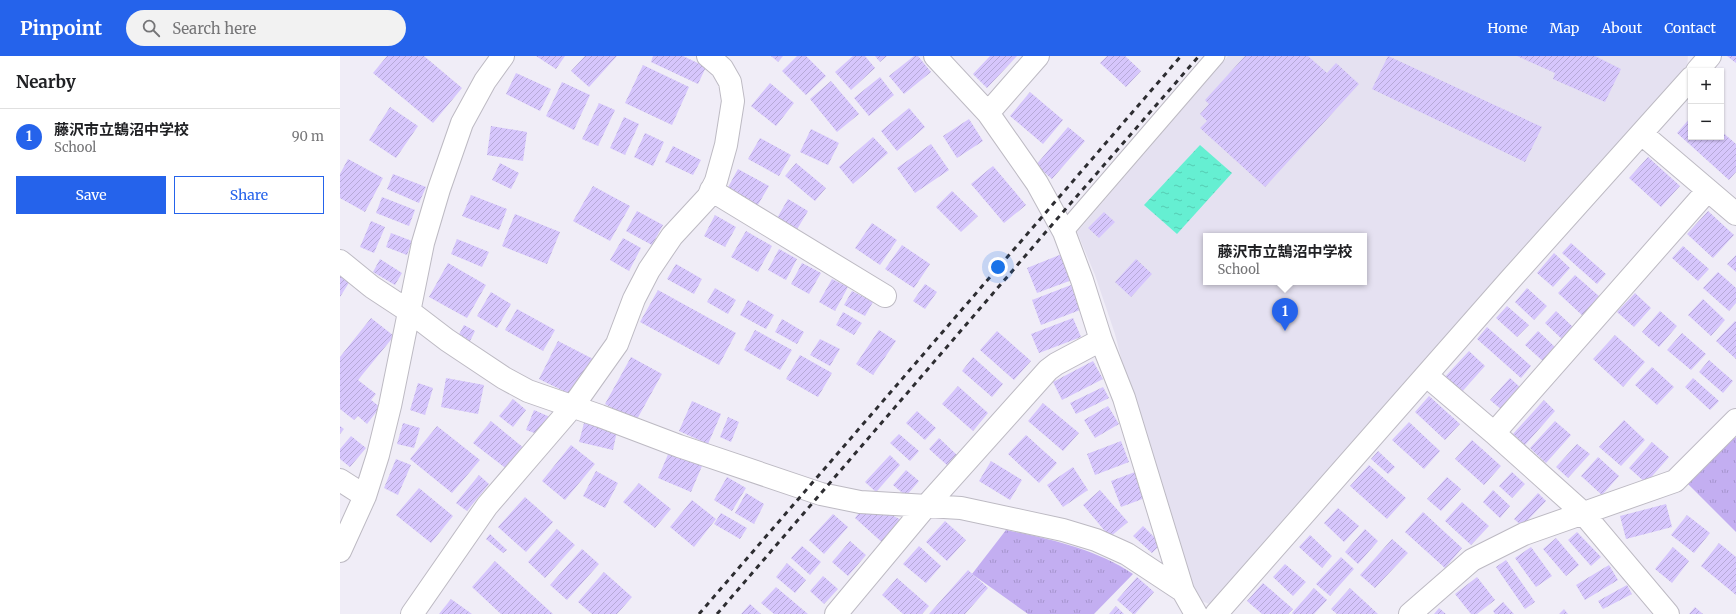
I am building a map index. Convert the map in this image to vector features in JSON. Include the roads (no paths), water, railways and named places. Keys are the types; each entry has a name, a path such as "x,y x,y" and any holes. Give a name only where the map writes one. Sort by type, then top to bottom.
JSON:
{"street":[{"path":"340,551 365,496 378,455 390,406 423,243 439,189 462,123 485,81 503,56"},
{"path":"412,614 487,506 573,406 617,344 634,299 649,270 665,245 708,197 716,181 726,145 733,101 730,82 722,68 708,56"},
{"path":"935,56 988,114 1037,183 1064,232 1082,280 1101,340 1124,398 1183,591 1196,614"},
{"path":"988,114 1038,56"},
{"path":"1064,232 1216,56"},
{"path":"1216,614 1509,281 1642,134 1700,65"},
{"path":"1642,134 1736,214"},
{"path":"711,190 885,296"},
{"path":"1494,433 1708,190"},
{"path":"340,261 372,287 409,311 447,340 504,378 528,391 573,406 686,449 821,494 860,502 961,508 1023,520 1096,540 1128,554 1183,591"},
{"path":"836,614 927,505 1048,370 1056,364 1101,340"},
{"path":"1426,376 1494,433 1582,512 1668,614"},
{"path":"1410,614 1472,560 1524,534 1582,512 1675,481 1721,433 1736,420"},
{"path":"340,480 365,496"}],"water":[{"path":"1200,145 1232,173 1177,234 1144,205"}],"railway":[{"path":"699,614 1181,56"},
{"path":"717,614 1199,56"}],"place":[{"name":"藤沢市立鵠沼中学校","path":"1285,331"}]}
